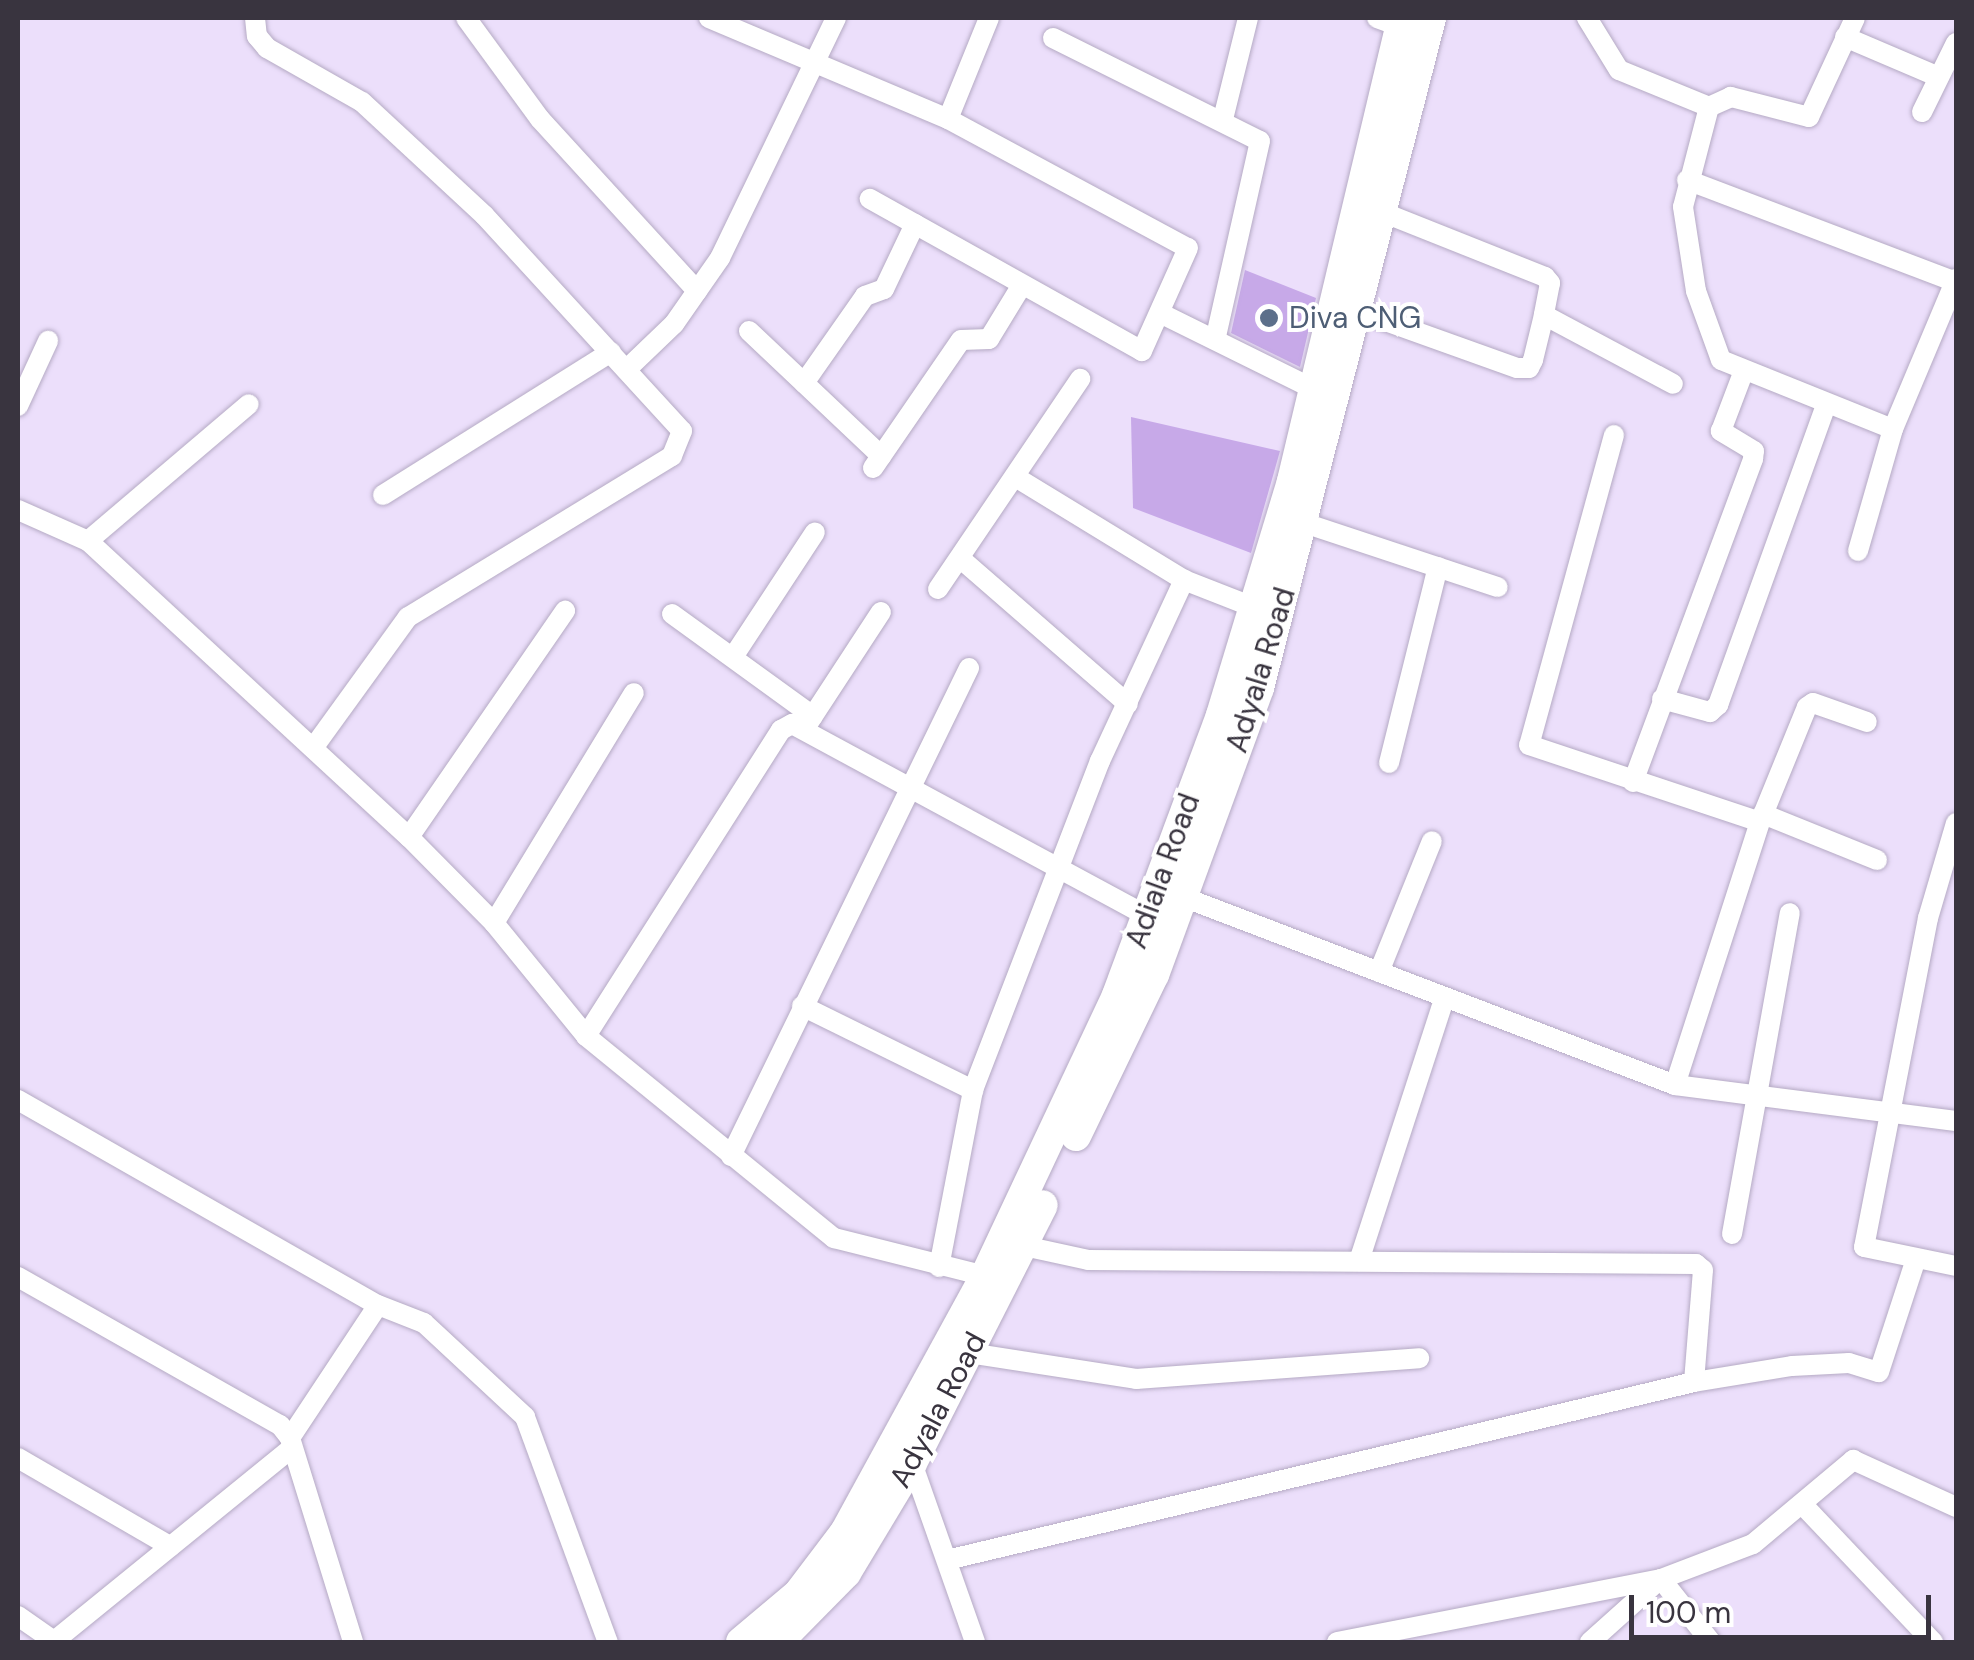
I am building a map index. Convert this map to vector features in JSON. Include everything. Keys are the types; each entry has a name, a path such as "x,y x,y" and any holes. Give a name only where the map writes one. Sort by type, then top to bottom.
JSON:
{"main road":[{"name":"Adyala Road","path":"778,1642 846,1573 912,1463 1024,1246 1154,975 1259,688 1430,18"},
{"name":"Adiala Road","path":"740,1642 798,1594 845,1532 985,1276 1054,1138 1146,916 1253,607 1292,481 1393,20"}],"street":[{"path":"255,18 257,36 268,48 362,102 484,216 682,431 672,456 408,617 314,747"},
{"path":"466,18 540,119 697,291"},
{"path":"709,18 810,65 948,119 1188,248 1164,315 1142,352 870,199"},
{"path":"627,369 697,291 720,258 836,18"},
{"path":"948,119 989,18"},
{"path":"1222,119 1248,18"},
{"path":"1587,18 1619,70 1709,107 1731,97 1808,117 1848,24 1939,77"},
{"path":"1054,38 1256,136 1260,147 1216,340"},
{"path":"1922,112 1956,43"},
{"path":"1709,107 1682,207 1710,341 1721,360 1743,372 1894,428"},
{"path":"1687,180 1956,280 1894,428 1858,551"},
{"path":"1356,310 1517,368 1529,368 1533,360 1550,284 1545,277 1382,212"},
{"path":"804,383 866,296 884,289 915,224"},
{"path":"749,331 877,462 961,340 989,339 1022,285"},
{"path":"1164,315 1310,387"},
{"path":"1544,315 1673,384"},
{"path":"18,406 48,341"},
{"path":"383,496 611,352"},
{"path":"1633,782 1753,459 1754,452 1721,431 1743,372"},
{"path":"938,589 1018,478 1080,379"},
{"path":"88,541 249,404"},
{"path":"1662,699 1710,712 1718,705 1826,405"},
{"path":"1614,435 1529,745 1633,782 1762,818 1877,860"},
{"path":"1018,478 1184,580 1253,607"},
{"path":"18,510 88,541 409,837 494,923 586,1036 834,1238 985,1276"},
{"path":"1304,523 1498,587"},
{"path":"733,658 815,532"},
{"path":"961,559 1128,704"},
{"path":"1389,763 1438,567"},
{"path":"939,1267 973,1090 1128,704 1184,580"},
{"path":"409,837 565,611"},
{"path":"586,1036 781,730 809,722 881,612"},
{"path":"672,614 733,658 809,722 907,785 1146,916"},
{"path":"732,1156 907,785 969,668"},
{"path":"494,923 634,693"},
{"path":"1675,1085 1762,818 1807,707 1813,703 1868,722"},
{"path":"1956,822 1928,918 1864,1246 1915,1262 1956,1266"},
{"path":"1379,972 1432,841"},
{"path":"1183,897 1444,1000 1675,1085 1956,1121"},
{"path":"1732,1234 1754,1095 1790,913"},
{"path":"1359,1261 1444,1000"},
{"path":"802,1006 973,1090"},
{"path":"18,1100 378,1305 424,1323 525,1417 608,1642"},
{"path":"1024,1246 1088,1260 1696,1264 1703,1270 1694,1382"},
{"path":"947,1560 1694,1382 1811,1365 1849,1363 1879,1372 1915,1262"},
{"path":"18,1277 280,1424 291,1443 353,1642"},
{"path":"18,1616 59,1640 291,1443 378,1305"},
{"path":"969,1352 1136,1378 1419,1358"},
{"path":"18,1458 170,1546"},
{"path":"1338,1642 1661,1579 1754,1544 1852,1460 1956,1507"},
{"path":"912,1463 974,1642"},
{"path":"1804,1505 1934,1642"},
{"path":"1590,1642 1661,1579"},
{"path":"1661,1579 1711,1642"}],"building":[{"name":"Diva CNG","path":"1245,270 1316,298 1300,367 1231,333"},
{"path":"1131,417 1280,451 1251,553 1133,508"}],"place":[{"name":"Diva CNG","path":"1269,318"}]}
